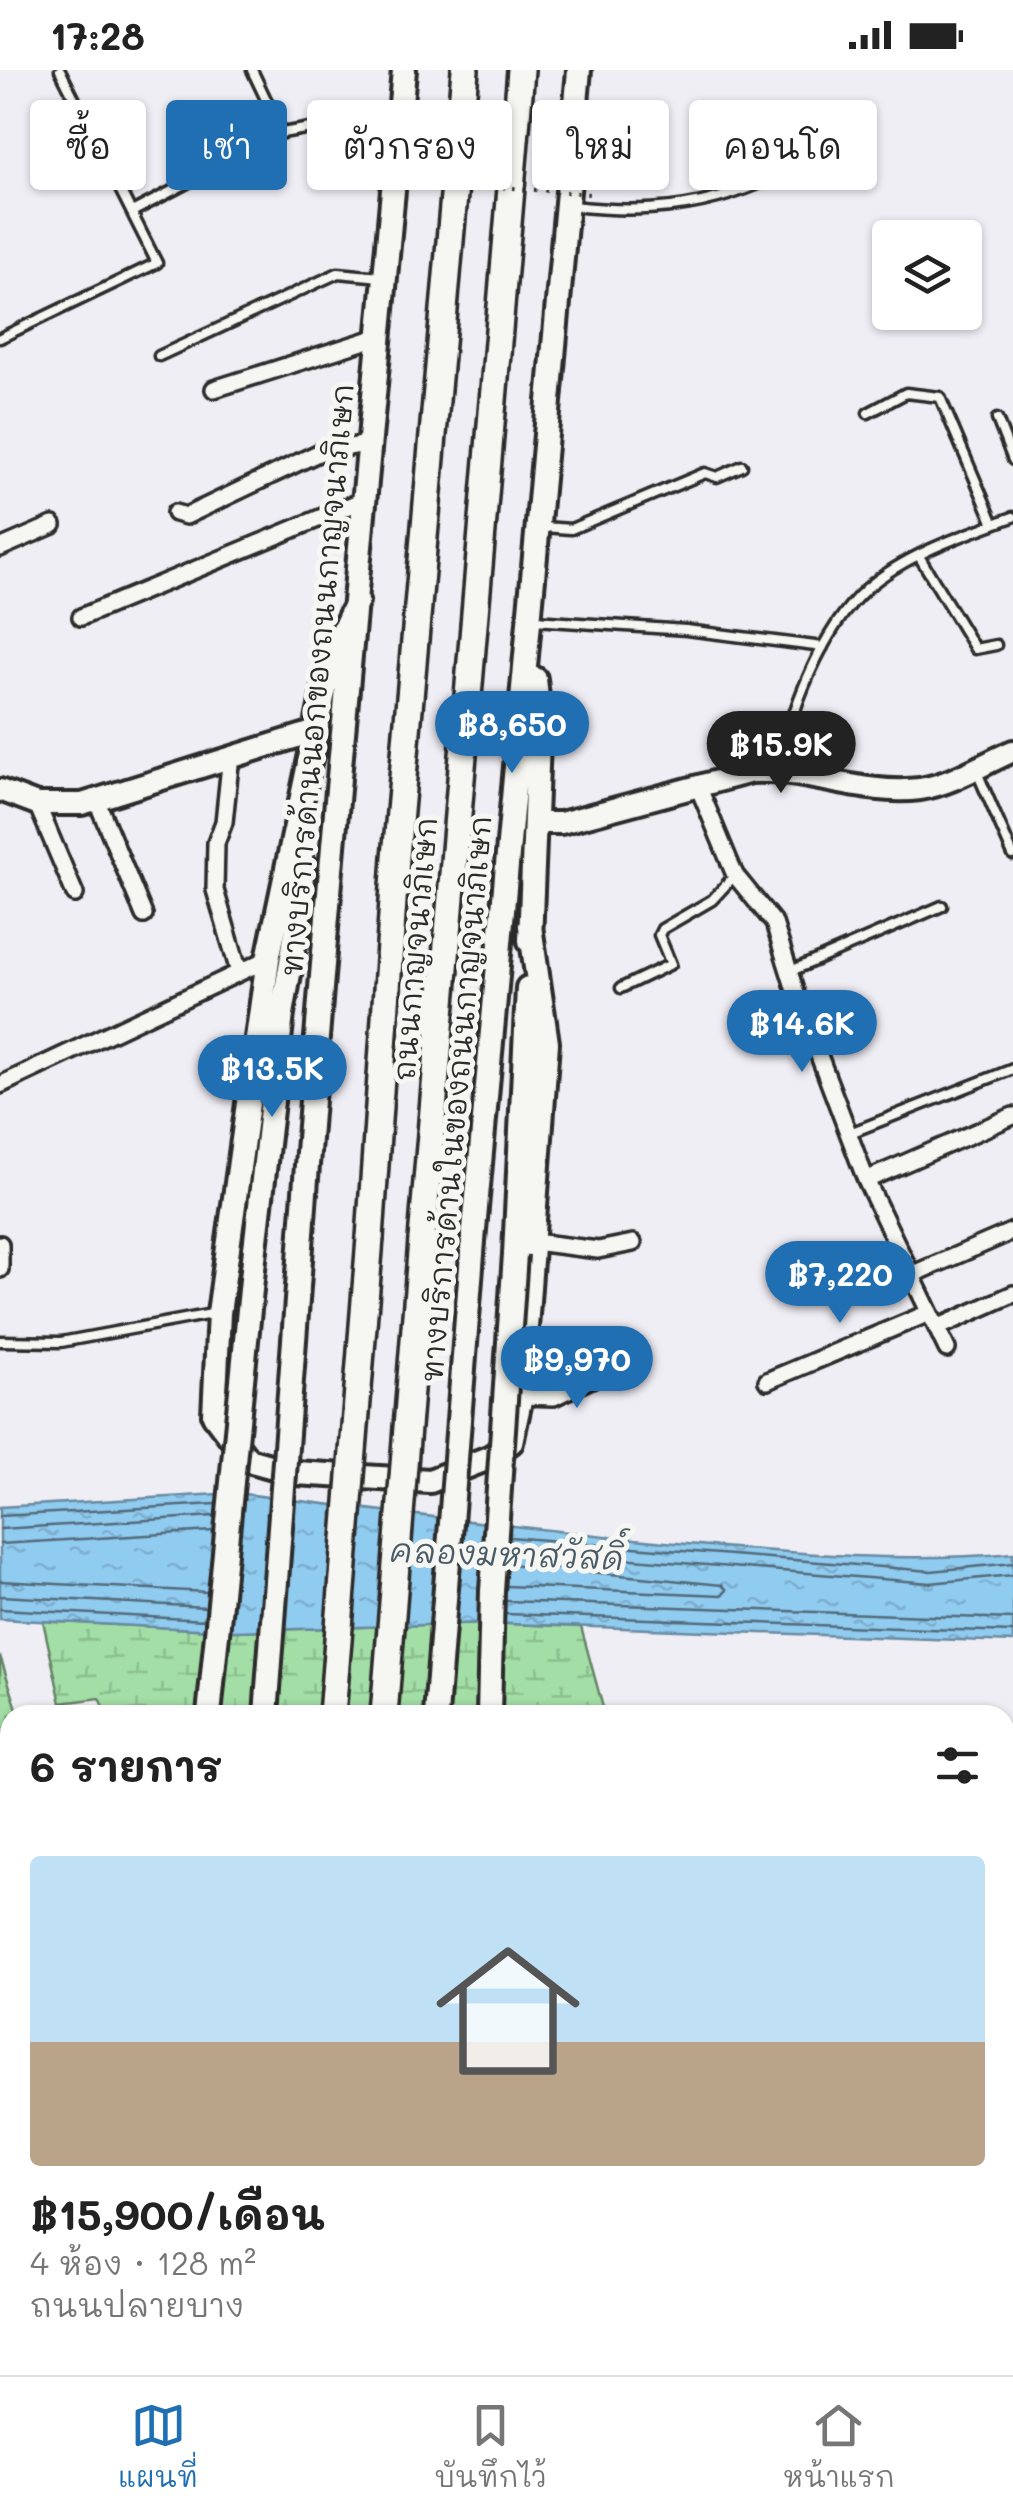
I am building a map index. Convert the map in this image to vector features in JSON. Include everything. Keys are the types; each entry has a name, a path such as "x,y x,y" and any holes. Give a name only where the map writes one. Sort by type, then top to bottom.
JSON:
{"highway":[{"name":"ถนนกาญจนาภิเษก","path":"333,1705 396,857 464,70"},
{"name":"ถนนกาญจนาภิเษก","path":"385,1705 521,70"}],"main road":[{"name":"ทางบริการด้านนอกของถนนกาญจนาภิเษก","path":"401,100 404,70"},
{"name":"ทางบริการด้านในของถนนกาญจนาภิเษก","path":"437,1705 472,1241 579,70"},
{"name":"ทางบริการด้านนอกของถนนกาญจนาภิเษก","path":"267,1705 328,870 357,602 393,190"},
{"path":"357,602 332,654 268,959 219,1313 214,1415 248,1460 294,1473 430,1482 491,1457 511,1442 521,1396 530,926 537,823 539,717 530,622"},
{"path":"210,1705 276,1053 302,899 300,820"},
{"path":"500,928 534,862"},
{"path":"489,1705 491,1609 524,1248"}],"street":[{"path":"214,389 380,336"},
{"path":"175,513 186,516 318,453 371,443"},
{"path":"81,617 366,499"},
{"path":"0,548 53,525"},
{"path":"0,790 37,804 96,799 231,754 316,731"},
{"path":"537,823 561,823 751,772 782,770 880,790 924,789 1013,751"},
{"path":"231,754 224,822 216,843 214,890 238,972"},
{"path":"698,786 735,875 774,923 866,1180 947,1349"},
{"path":"96,799 144,915"},
{"path":"37,804 75,894"},
{"path":"0,1084 146,1020 268,959"},
{"path":"866,1180 1013,1116"},
{"path":"911,1275 1013,1231"},
{"path":"524,1248 598,1250 633,1243"},
{"path":"0,1244 0,1268"},
{"path":"767,1381 1013,1294"},
{"path":"521,1396 554,1397 624,1362"}],"lane":[{"path":"0,338 157,263 60,70"},
{"path":"252,70 266,100"},
{"path":"132,212 174,190"},
{"path":"567,206 663,211 742,190"},
{"path":"158,356 338,273 386,277"},
{"path":"868,413 906,393 940,397 994,524"},
{"path":"996,419 1013,460"},
{"path":"538,526 571,529 705,473 718,477 742,466"},
{"path":"782,770 800,699 824,647 866,590 919,556 1013,517"},
{"path":"919,556 975,649 996,645"},
{"path":"530,622 686,630 824,647"},
{"path":"974,767 1013,855"},
{"path":"621,988 670,964 660,936 662,929 712,900 735,875"},
{"path":"790,970 942,906"},
{"path":"848,1134 1013,1069"},
{"path":"0,1341 61,1342 219,1313"}],"path":[{"path":"512,188 590,194"}],"green space":[{"path":"43,1621 234,1631 486,1623 581,1627 602,1705 103,1705 100,1698 61,1703"},
{"path":"0,1656 16,1705 0,1705"}],"water":[{"name":"คลองมหาสวัสดิ์","path":"236,1493 558,1531 752,1549 882,1557 1013,1553 1013,1642 486,1623 234,1631 0,1619 0,1507"}]}
